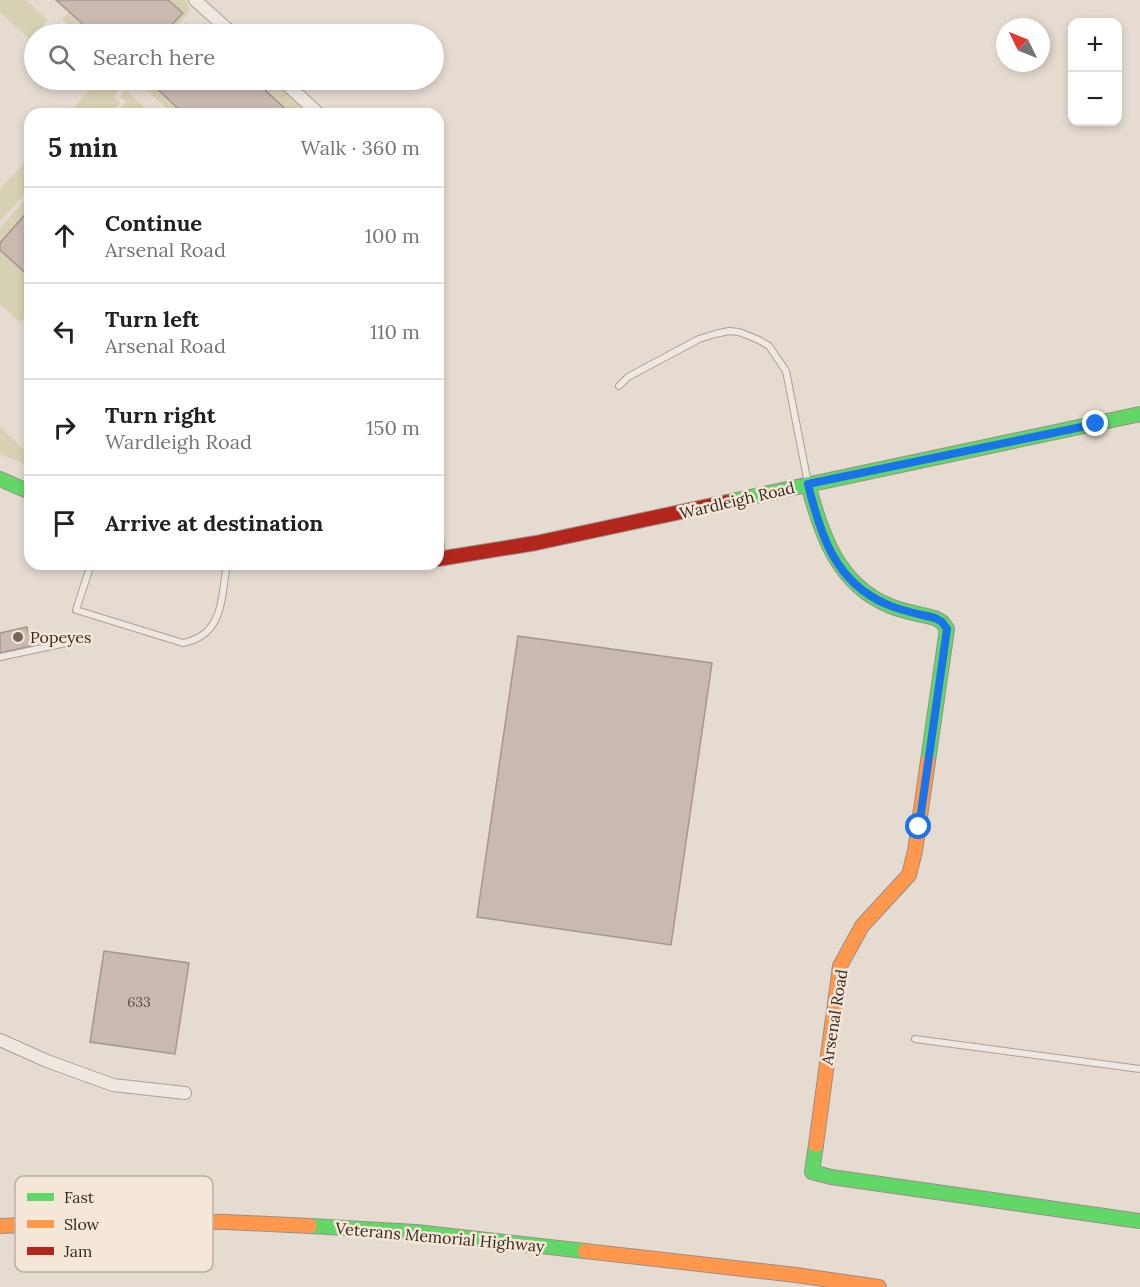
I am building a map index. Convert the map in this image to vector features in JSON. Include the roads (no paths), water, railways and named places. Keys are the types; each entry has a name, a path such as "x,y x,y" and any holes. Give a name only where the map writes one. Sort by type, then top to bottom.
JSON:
{"main road":[{"name":"Wardleigh Road","path":"444,558 514,548 1140,414"},
{"path":"0,479 24,489"},
{"name":"Arsenal Road","path":"808,484 817,522 825,542 838,563 858,587 886,604 935,618 947,629 915,851 909,874 862,926 840,966 812,1172 831,1177 1140,1221"},
{"name":"Veterans Memorial Highway","path":"213,1222 416,1232 796,1275 879,1287"},
{"name":"Veterans Memorial Highway","path":"0,1226 15,1225"}],"street":[{"path":"195,0 222,24"},
{"path":"293,90 312,108"},
{"path":"0,1040 55,1064 113,1085 185,1093"}],"lane":[{"path":"619,386 628,377 699,339 729,331 749,335 759,340 770,346 786,371 808,484"},
{"path":"89,570 76,610 183,643 194,640 212,628 217,618 226,570"},
{"path":"0,657 66,643"},
{"path":"915,1039 1140,1069"}],"place":[{"name":"Popeyes","path":"18,637"}]}
